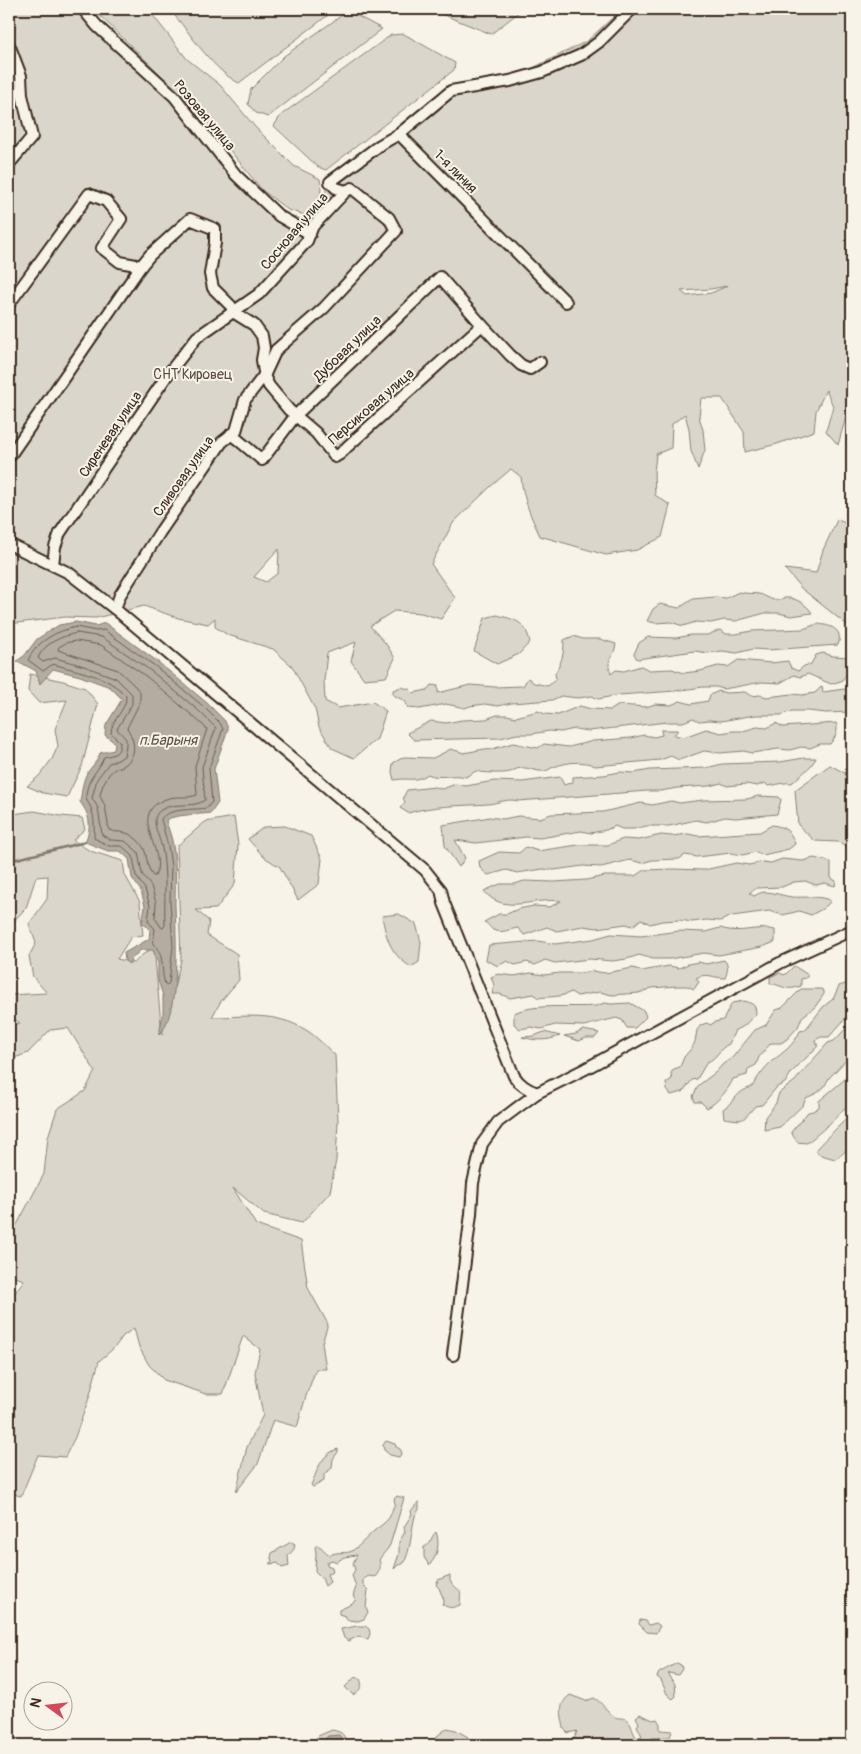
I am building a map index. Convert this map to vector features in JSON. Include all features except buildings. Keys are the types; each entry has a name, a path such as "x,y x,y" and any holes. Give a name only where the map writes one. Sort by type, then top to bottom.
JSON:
{"street":[{"name":"Розовая улица","path":"83,9 97,26 174,96 236,175 280,216 310,234"},
{"path":"346,191 336,188 330,182 398,134 450,91 510,81 542,72 580,55 599,42 632,9"},
{"path":"9,48 21,76 22,94 32,137 9,164"},
{"name":"1-я линия","path":"398,134 566,302"},
{"name":"Сосновая улица","path":"234,312 258,294 307,241 313,226 346,191 352,188 389,218 396,231"},
{"path":"9,304 89,194 106,201 121,220 102,248 120,262 141,266"},
{"name":"Персиковая улица","path":"9,457 141,266 150,255 190,219 215,229 215,243 210,274 213,288 234,312 254,325 262,336 264,348 262,360 269,386 316,433 335,457 482,325"},
{"name":"Сливовая улица","path":"115,609 120,595 160,532 222,442 236,431 245,400 265,374 276,350 324,308 396,231"},
{"name":"Дубовая улица","path":"231,434 262,460 296,415 440,277 482,325"},
{"name":"Сиреневая улица","path":"53,565 55,547 60,533 168,374 197,337 234,312"},
{"path":"482,325 521,365 530,369 540,362"},
{"path":"9,544 69,573 115,609 425,870 441,890 444,902 514,1076 526,1088 537,1092"},
{"path":"453,1355 471,1214 473,1183 482,1144 498,1122 537,1092 585,1069 780,964 852,930"}],"green space":[{"name":"СНТ Кировец","path":"9,9 85,9 91,17 128,46 190,105 244,177 282,212 306,221 325,201 327,178 453,87 517,76 587,41 622,9 852,9 852,375 847,413 838,445 826,431 833,406 826,390 816,411 814,431 777,444 745,452 744,432 722,398 701,398 699,417 703,430 705,450 698,469 691,451 689,429 685,414 672,424 671,448 656,454 654,473 655,495 670,505 662,537 637,550 606,555 540,536 526,500 521,477 511,469 453,523 431,564 455,598 441,619 421,613 394,611 370,626 386,644 395,658 386,677 364,679 351,661 356,642 327,653 324,681 325,701 338,708 373,702 386,711 377,739 354,758 332,748 319,727 315,709 292,666 273,649 228,635 215,627 215,618 208,624 178,618 144,606 96,618 65,617 9,624","holes":["727,286 711,293 687,296 681,291","279,549 278,573 266,582 254,577"]},
{"path":"93,9 148,9 187,59 220,85 255,127 294,166 320,179 320,196 313,207 305,215 288,210 262,190 198,111"},
{"path":"175,9 336,9 239,83 230,78 204,53 175,16"},
{"path":"429,9 523,9 491,34"},
{"path":"348,11 382,29 268,117 256,113 248,104 251,89 284,56"},
{"path":"404,34 455,63 454,70 326,170 318,167 274,126 281,115 391,35"},
{"path":"837,520 852,525 852,629 801,588 785,569 816,573 823,550"},
{"path":"739,592 759,594 775,600 785,598 797,600 804,604 812,613 791,616 779,613 765,613 736,621 696,622 683,626 671,622 655,623 647,621 653,609 660,604 679,608 693,599 726,598"},
{"path":"497,615 519,622 528,635 530,642 519,654 497,664 474,651 485,618"},
{"path":"817,624 826,625 837,631 839,635 838,645 768,650 753,649 737,653 695,651 637,659 634,654 639,643 648,637 676,638 691,635 707,635 720,630 726,634 736,634 752,631 803,629"},
{"path":"573,636 583,639 600,639 616,644 614,653 609,661 611,674 616,670 624,671 641,666 649,670 672,669 684,673 718,666 728,667 738,660 771,663 788,661 791,668 798,671 804,666 811,664 816,655 823,653 833,656 850,657 849,672 841,681 831,684 808,674 800,677 794,675 780,683 762,682 724,689 703,687 619,695 598,699 592,696 578,698 561,696 552,700 498,706 485,704 465,708 446,704 420,709 408,708 405,701 393,695 393,690 401,687 409,689 413,693 427,690 431,685 438,686 438,693 470,685 495,687 523,686 528,678 534,683 548,686 556,679 555,673 562,657 564,640"},
{"path":"30,674 85,688 98,704 82,766 67,797 43,793 27,786 39,776 52,759 58,746 55,729 67,700 39,703 28,691"},
{"path":"822,686 823,692 844,689 851,693 849,712 792,711 781,715 755,715 721,721 699,721 693,718 683,722 667,722 589,731 574,729 561,732 549,731 517,734 500,738 414,740 407,733 431,721 446,723 486,719 497,715 516,717 538,711 545,714 558,715 580,706 591,709 611,710 619,705 646,707 655,704 671,705 680,701 691,704 708,701 710,695 719,691 726,693 745,692 751,696 760,695 767,697 792,694 802,695 815,693"},
{"path":"776,723 783,727 836,723 837,732 830,744 820,744 810,748 801,747 790,750 778,749 752,753 744,751 720,753 704,751 679,760 671,756 660,760 595,766 575,762 559,765 547,771 518,768 503,773 476,771 466,777 432,776 428,774 415,779 394,780 392,772 393,763 404,757 433,758 451,749 464,753 484,749 489,750 513,743 538,748 544,744 569,747 593,741 644,735 654,737 662,735 661,730 678,730 674,735 684,737 706,729 721,733 743,731 757,727 767,728"},
{"path":"816,758 792,783 768,786 765,783 757,786 746,784 727,786 721,783 661,791 518,801 507,800 488,804 438,807 408,813 400,808 405,802 403,798 407,790 435,787 442,789 456,784 466,786 494,781 522,782 560,777 564,785 573,782 573,777 620,772 634,773 650,770 706,768 722,764 780,762"},
{"path":"830,765 852,777 852,848 838,842 815,841 798,825 795,790"},
{"path":"758,796 779,797 781,800 777,814 736,818 725,817 707,822 696,820 669,826 646,826 634,829 622,829 615,826 591,833 581,831 540,838 526,837 476,843 455,840 465,858 459,867 445,846 443,825 490,817 503,819 518,816 540,818 551,814 603,812 641,803 652,805 671,801 680,803 703,800 747,799"},
{"path":"34,811 82,818 85,829 73,840 90,851 123,861 125,875 140,902 143,935 131,937 117,959 134,963 154,947 162,1035 181,960 177,846 205,822 234,817 238,845 235,884 216,909 196,910 209,921 207,935 237,954 239,980 221,1001 212,1017 260,1016 283,1020 310,1032 335,1055 338,1121 336,1160 330,1192 302,1223 264,1214 233,1188 256,1225 301,1241 308,1288 328,1324 322,1343 326,1369 316,1369 297,1427 273,1420 258,1464 236,1492 247,1447 263,1415 255,1373 260,1349 243,1336 223,1394 206,1394 164,1380 149,1365 139,1347 134,1328 123,1336 115,1347 99,1361 89,1398 75,1437 65,1457 38,1455 21,1496 9,1493 9,1301 24,1280 9,1275 9,1244 11,1236 44,1174 48,1137 57,1109 85,1091 95,1071 68,1028 50,1030 28,1053 9,1060 9,1026 20,1023 9,1016 9,995 47,993 33,977 29,956 36,943 29,924 47,899 48,876 36,877 26,908 9,926 9,836 11,836 13,814"},
{"path":"772,825 787,830 795,844 789,849 763,855 756,852 742,855 731,853 697,857 685,855 679,859 652,860 642,863 630,860 601,867 583,866 517,873 507,870 488,875 480,868 479,861 499,852 519,853 526,847 538,851 578,845 608,845 623,839 639,840 661,835 688,834 698,836 760,832"},
{"path":"285,826 311,836 322,859 319,884 298,900 280,867 264,857 248,839 264,827"},
{"path":"814,858 831,862 831,878 836,881 835,886 825,883 816,885 805,881 794,882 782,887 757,888 749,893 754,896 762,892 768,892 792,897 822,898 831,901 824,908 811,915 799,911 783,915 769,911 732,916 720,921 692,922 680,920 650,924 641,919 633,926 626,924 597,928 583,926 557,931 547,927 524,935 518,928 496,931 484,922 499,914 507,914 518,909 534,906 550,907 561,901 550,900 519,904 501,903 484,891 500,884 515,884 524,881 586,880 605,876 635,876 644,870 704,870 736,863 749,865 762,862 771,863 782,859 803,861"},
{"path":"399,914 416,924 421,942 419,962 411,967 394,951 388,939 382,916"},
{"path":"720,928 735,931 775,930 775,942 762,947 719,955 704,953 669,959 653,959 639,955 612,961 590,959 555,963 545,960 535,965 527,962 515,965 507,961 498,966 486,960 489,945 538,941 555,944 593,939 611,934 641,936 679,931 705,932"},
{"path":"724,960 728,968 725,978 707,975 700,976 696,978 699,982 694,989 687,986 677,986 652,988 639,993 612,995 600,992 577,996 571,992 559,996 538,998 534,994 510,998 500,994 492,994 494,985 491,977 498,974 514,976 531,973 544,975 592,971 605,973 633,968 642,971 669,966 679,968 699,962 706,964"},
{"path":"794,966 808,975 806,978 801,979 801,986 788,988 770,983 770,977 779,973 785,975"},
{"path":"852,982 852,1011 829,1037 821,1037 815,1040 818,1046 791,1073 785,1083 777,1087 762,1105 755,1106 740,1120 724,1118 723,1109 742,1091 752,1087 767,1066 788,1048 800,1031 805,1030 823,1007 833,999 839,986"},
{"path":"801,989 821,989 824,991 824,994 815,1007 802,1017 798,1027 787,1039 781,1043 771,1043 759,1057 756,1065 748,1069 747,1075 733,1079 729,1087 711,1106 707,1108 701,1102 695,1102 693,1096 699,1085 732,1058 755,1030 766,1025 776,1010 782,1008"},
{"path":"744,1001 754,1005 756,1015 742,1027 735,1030 729,1044 707,1062 697,1079 692,1080 683,1092 671,1095 667,1090 666,1083 672,1079 671,1073 674,1069 680,1067 684,1057 691,1049 695,1042 697,1030 701,1025 707,1023 710,1025 723,1020 732,1003"},
{"path":"604,1003 630,1003 644,1011 646,1017 635,1028 627,1028 622,1020 616,1018 584,1026 555,1025 541,1029 531,1027 520,1029 514,1024 514,1013 522,1010 543,1007 596,1006"},
{"path":"852,1022 852,1050 849,1057 829,1078 824,1087 806,1098 803,1105 780,1127 764,1130 765,1117 776,1103 779,1093 795,1081 828,1043 834,1041"},
{"path":"583,1030 599,1033 595,1038 586,1038 579,1041 564,1036 576,1034"},
{"path":"544,1032 560,1036 541,1040 522,1037 534,1036"},
{"path":"852,1067 853,1092 846,1107 807,1143 797,1142 791,1132 808,1112 819,1107 819,1101 845,1079"},
{"path":"852,1112 852,1133 847,1150 835,1159 818,1154 816,1149"},
{"path":"386,1441 395,1444 400,1449 402,1453 399,1457 390,1455 384,1450 383,1445"},
{"path":"338,1449 333,1459 332,1468 324,1474 324,1481 313,1487 311,1485 323,1459"},
{"path":"397,1496 404,1498 390,1545 379,1560 380,1569 375,1577 369,1576 363,1579 363,1585 368,1590 366,1607 368,1612 364,1619 358,1621 348,1620 345,1616 339,1614 339,1610 356,1600 353,1596 356,1587 352,1575 355,1570 353,1563 357,1555 344,1557 337,1562 332,1560 327,1562 327,1565 332,1567 333,1572 327,1574 330,1582 325,1586 322,1578 315,1571 315,1547 319,1546 330,1555 352,1551 389,1518 395,1504 394,1499"},
{"path":"419,1501 419,1509 415,1515 406,1559 403,1564 398,1565 394,1569 399,1554 399,1542 405,1532 404,1527 412,1514 411,1511"},
{"path":"436,1532 438,1540 437,1549 429,1565 424,1557 424,1547"},
{"path":"291,1542 295,1544 294,1549 288,1556 289,1566 282,1568 278,1563 270,1564 272,1553"},
{"path":"450,1575 450,1581 461,1594 460,1605 451,1608 442,1604 444,1600 436,1585 438,1580"},
{"path":"640,1620 646,1621 649,1625 656,1623 660,1626 656,1633 647,1632 639,1624"},
{"path":"365,1626 369,1629 368,1640 359,1636 348,1641 344,1638 341,1629"},
{"path":"677,1663 681,1665 682,1669 678,1675 669,1673 668,1675 675,1684 676,1696 673,1699 667,1694 661,1680 657,1677 659,1673"},
{"path":"355,1677 360,1679 361,1687 353,1695 345,1687"},
{"path":"570,1695 586,1701 594,1698 615,1717 627,1720 637,1738 642,1736 637,1726 639,1723 636,1717 640,1714 653,1720 657,1719 660,1724 660,1730 672,1731 670,1737 653,1738 642,1745 568,1745 575,1737 577,1731 568,1733 564,1729 562,1706"},
{"path":"447,1728 456,1730 468,1737 465,1745 437,1745 435,1743 437,1736"},
{"path":"332,1730 343,1734 346,1745 310,1745 318,1736"}],"water":[{"name":"п.Барыня","path":"76,622 96,626 105,623 158,662 207,703 225,721 228,729 214,769 218,803 211,813 181,816 166,820 172,839 175,860 176,972 171,1009 166,1024 159,1035 163,1013 163,996 158,980 158,963 153,950 141,950 132,958 129,964 125,961 124,953 149,939 150,929 142,923 145,906 141,891 132,878 129,859 120,851 108,851 85,842 89,831 89,821 86,811 80,802 85,776 100,753 114,750 115,743 105,735 106,725 122,699 110,687 53,669 40,684 36,671 16,662 25,655 37,639 59,625"},
{"path":"339,1735 343,1745 318,1745 328,1736"}],"waterway":[{"path":"9,861 85,842"}]}
